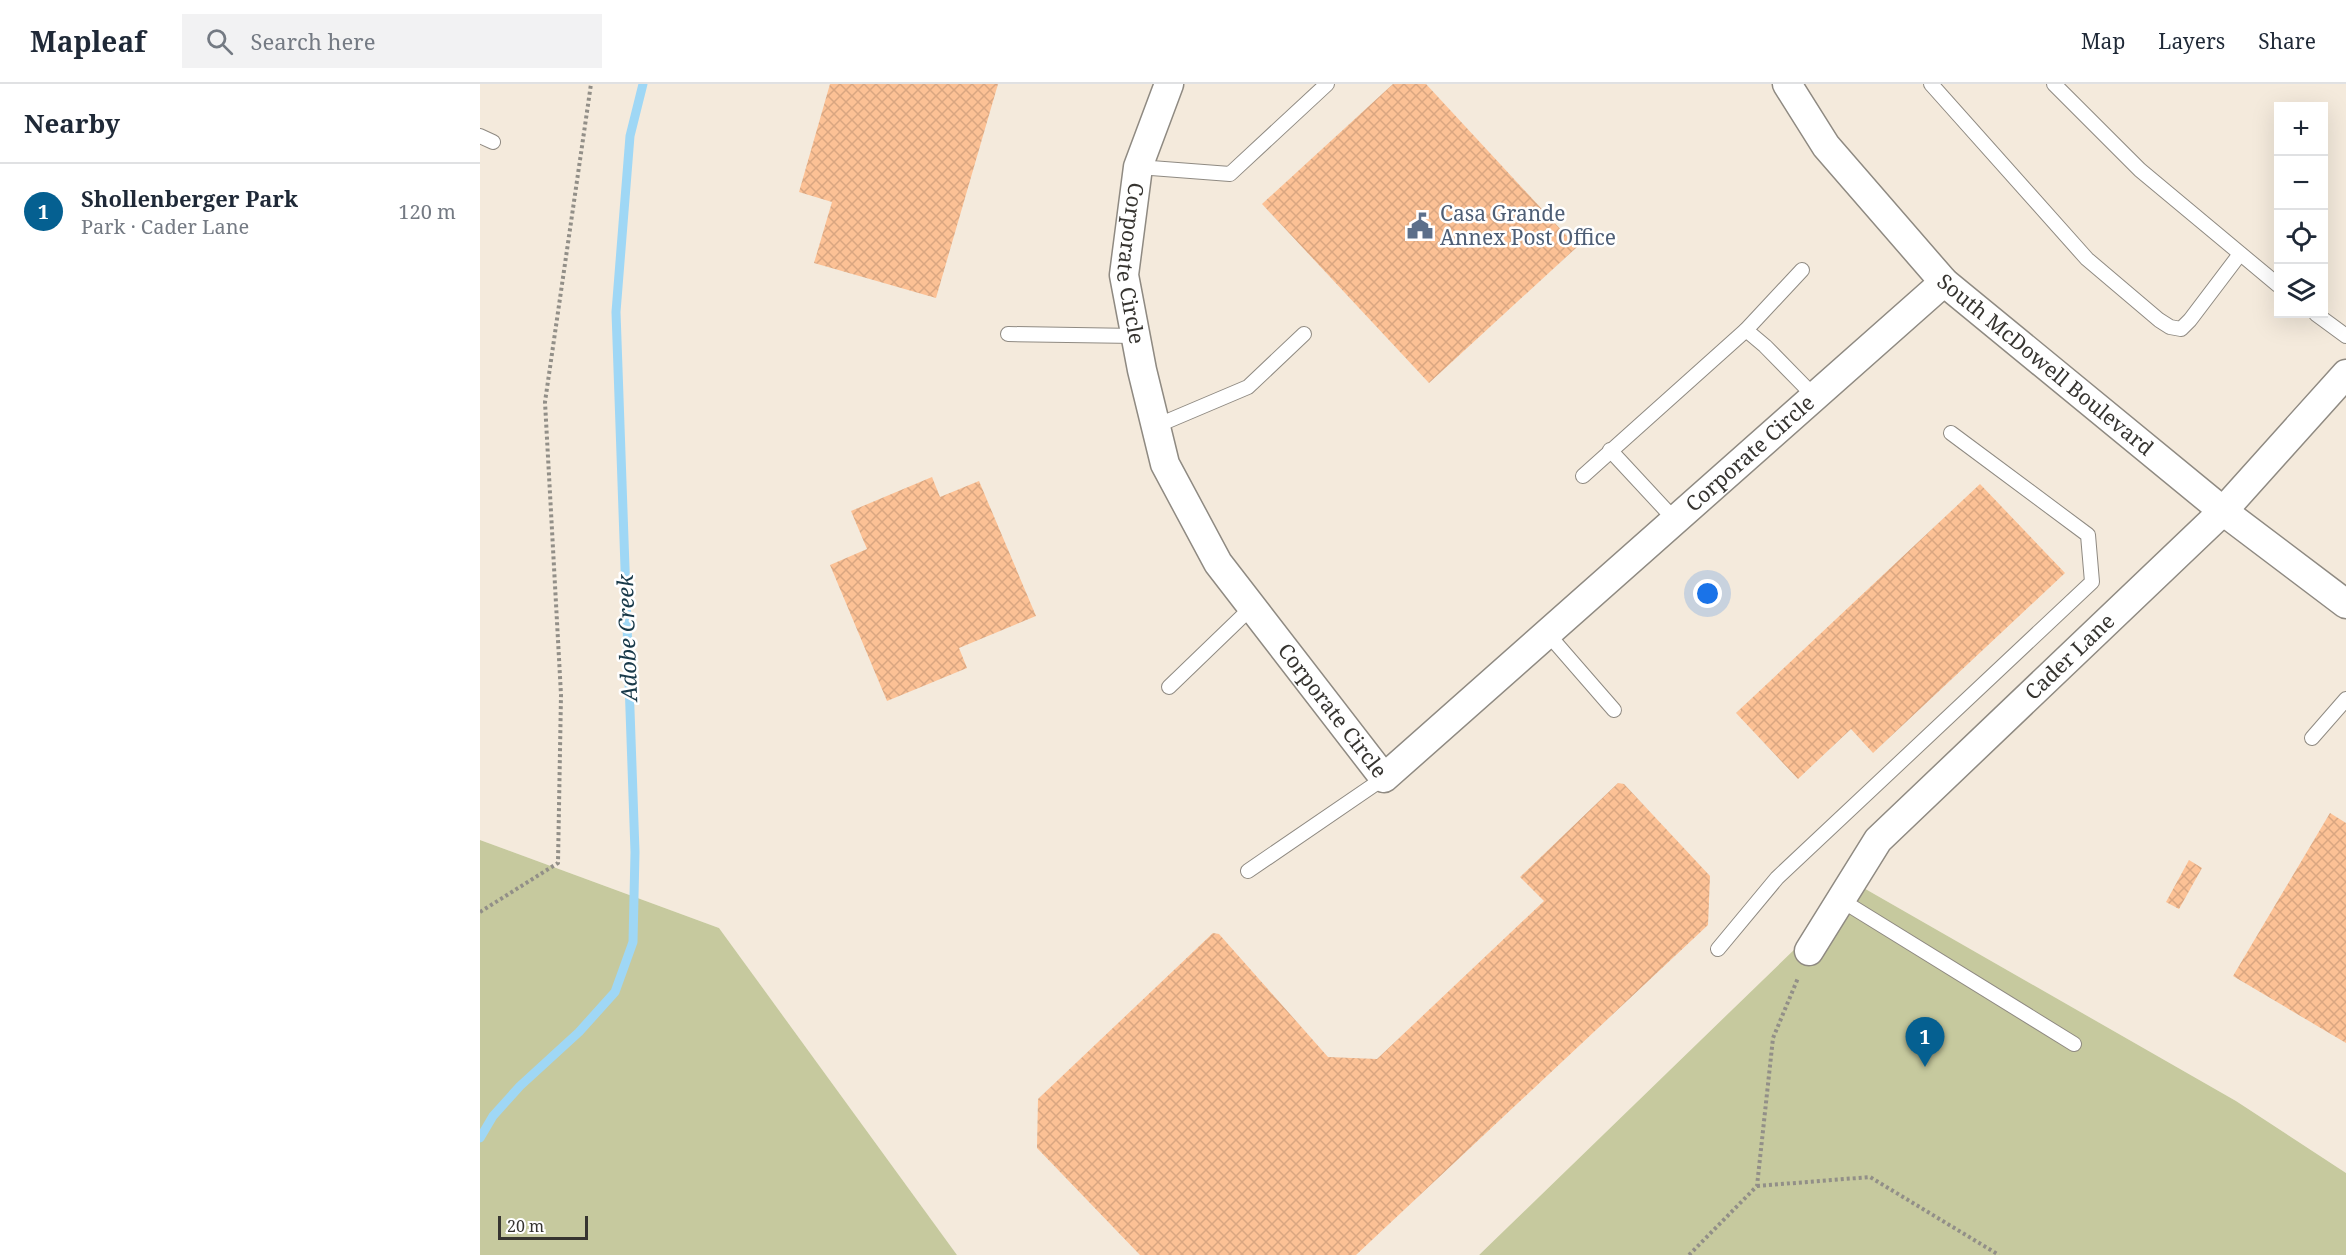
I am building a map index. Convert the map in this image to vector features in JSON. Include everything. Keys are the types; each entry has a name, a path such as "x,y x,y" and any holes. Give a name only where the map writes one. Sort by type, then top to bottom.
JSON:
{"street":[{"name":"Corporate Circle","path":"1168,84 1138,167 1124,275 1165,464 1218,563 1384,778 1944,282"},
{"name":"South McDowell Boulevard","path":"1787,84 1826,146 1944,282 2223,511 2346,604"},
{"name":"Cader Lane","path":"1809,951 1878,840 2223,511 2346,374"}],"lane":[{"path":"1138,167 1230,174 1327,84"},
{"path":"1931,84 2087,258 2170,327 2181,329 2186,325 2240,254"},
{"path":"2054,84 2140,170 2274,282"},
{"path":"1583,476 1746,330 1802,270"},
{"path":"2321,318 2346,336"},
{"path":"1746,330 1766,346 1815,397"},
{"path":"1008,334 1136,336"},
{"path":"1156,426 1248,387 1304,334"},
{"path":"1718,949 1778,878 2092,582 2088,535 1951,433"},
{"path":"1610,450 1675,520"},
{"path":"1168,687 1252,606"},
{"path":"1547,633 1614,710"},
{"path":"2312,738 2346,699"},
{"path":"1248,871 1384,778"},
{"path":"1840,900 2074,1044"}],"path":[{"path":"480,912 558,863 561,695 545,402 591,84"},
{"path":"1689,1255 1757,1186 1773,1038 1809,951"},
{"path":"1757,1186 1870,1177 1999,1255"}],"shaded area":[{"path":"480,84 2346,84 2346,1173 2236,1101 1841,875 1799,945 1479,1255 957,1255 719,928 480,840"}],"green space":[{"path":"480,840 719,928 957,1255 480,1255"},
{"path":"1841,875 2236,1101 2346,1173 2346,1255 1479,1255 1799,945"}],"building":[{"path":"830,84 998,84 936,298 814,263 832,202 799,192"},
{"name":"Casa Grande Annex Post Office","path":"1393,84 1426,84 1577,247 1429,383 1262,204"},
{"path":"932,477 940,497 979,481 1036,616 959,648 967,668 887,701 830,565 867,549 851,511"},
{"path":"1980,484 2065,573 1873,753 1851,729 1798,779 1736,713"},
{"path":"1618,783 1624,784 1710,876 1708,925 1356,1255 1140,1255 1037,1148 1038,1099 1213,933 1219,934 1328,1057 1377,1059 1544,901 1520,877"},
{"path":"2330,813 2346,823 2346,1043 2233,976"},
{"path":"2189,860 2202,868 2179,909 2166,902"}],"waterway":[{"name":"Adobe Creek","path":"480,1138 493,1116 520,1086 579,1032 615,992 633,942 635,852 616,312 630,136 643,84"}],"place":[{"name":"Casa Grande Annex Post Office","path":"1420,226"},
{"name":"Shollenberger Park","path":"1925,1067"}]}
